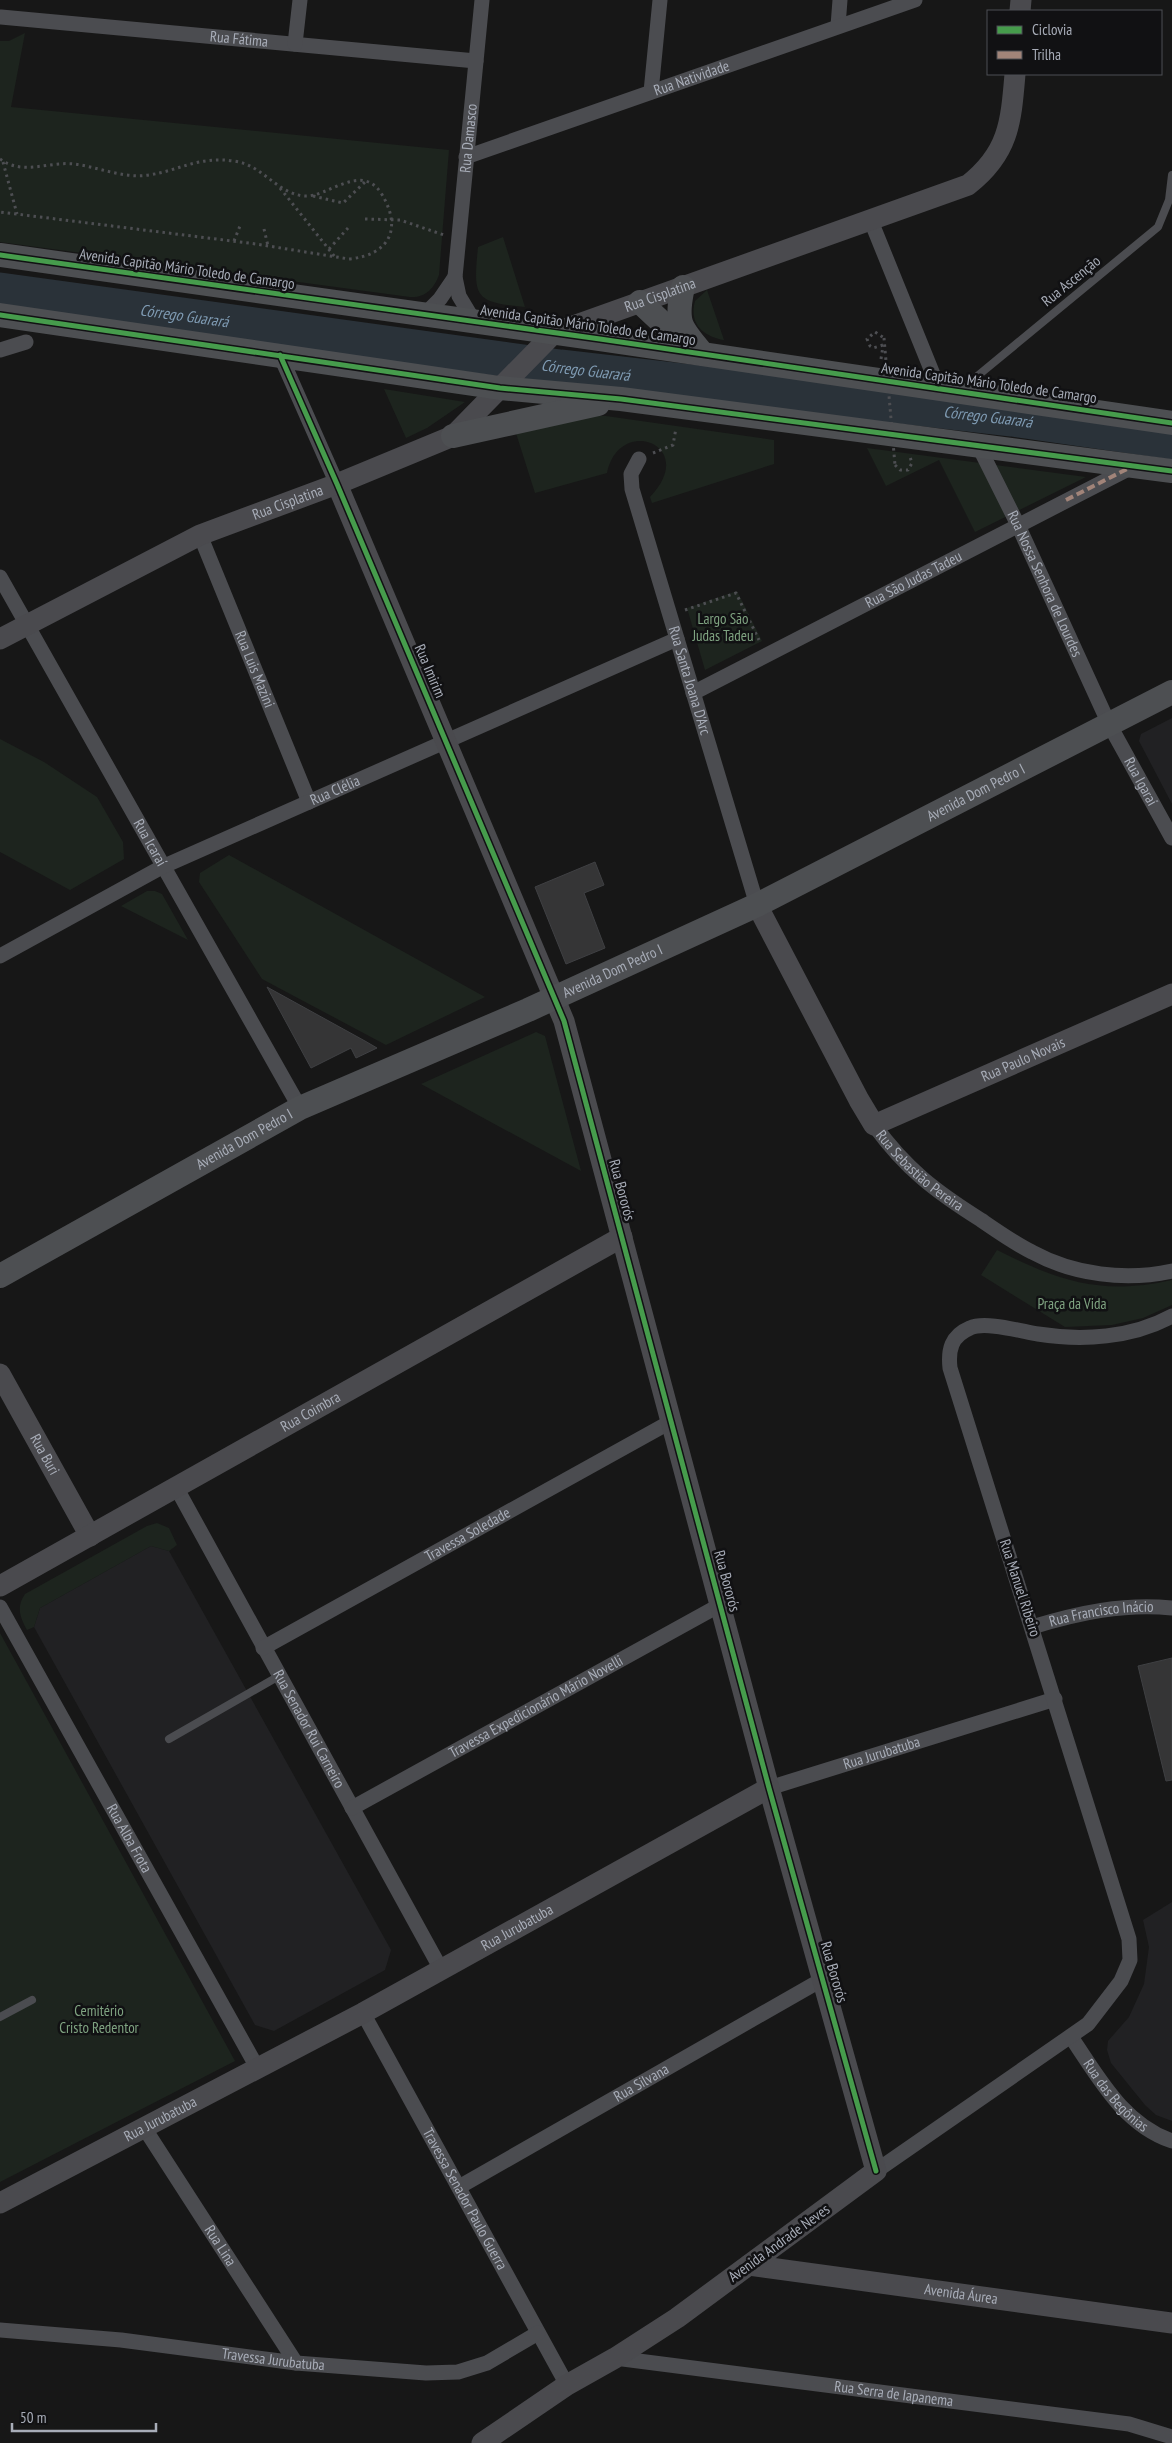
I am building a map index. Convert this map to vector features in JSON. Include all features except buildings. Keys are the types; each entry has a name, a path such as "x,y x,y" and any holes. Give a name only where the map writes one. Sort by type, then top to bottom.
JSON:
{"main road":[{"name":"Avenida Capitão Mário Toledo de Camargo","path":"0,255 474,322 546,340 698,353 1172,423"},
{"path":"683,287 678,308 681,326 698,353"},
{"path":"640,302 698,353"},
{"path":"0,315 500,388 679,407 1172,472"},
{"path":"453,436 621,400"},
{"name":"Avenida Dom Pedro I","path":"0,1276 300,1108 554,998 757,904 1172,692"}],"street":[{"path":"295,44 300,0"},
{"name":"Rua Damasco","path":"474,322 459,296 455,277 482,0"},
{"path":"651,92 660,0"},
{"path":"838,26 840,0"},
{"name":"Rua Natividade","path":"466,157 916,0"},
{"name":"Rua Fátima","path":"1,16 476,61"},
{"name":"Rua Cisplatina","path":"0,639 200,536 337,484 453,436 546,340 640,302 956,190 982,174 991,165 1002,146 1009,126 1015,75"},
{"path":"871,221 949,390"},
{"name":"Rua Damasco","path":"423,316 440,300 455,277"},
{"path":"0,350 26,342"},
{"name":"Rua Imirim","path":"280,355 337,484 554,998"},
{"name":"Rua Nossa Senhora de Lourdes","path":"978,445 1018,525 1109,724"},
{"name":"Rua Santa Joana D'Arc","path":"638,459 630,474 632,488 757,904"},
{"name":"Rua São Judas Tadeu","path":"693,693 1133,466"},
{"name":"Rua Luis Mazini","path":"200,536 309,802"},
{"name":"Rua Icaraí","path":"0,577 162,867 300,1108"},
{"name":"Rua Clélia","path":"0,956 162,867 677,639"},
{"name":"Rua Igaraí","path":"1109,724 1172,838"},
{"name":"Rua Sebastião Pereira","path":"757,904 859,1100 874,1125 895,1153 918,1176 944,1196 1031,1252 1052,1262 1073,1268 1123,1276 1154,1275 1172,1271"},
{"name":"Rua Paulo Novais","path":"874,1125 1172,994"},
{"name":"Rua Bororós","path":"554,998 564,1021 769,1788 876,2171"},
{"name":"Rua Coimbra","path":"0,1586 622,1237"},
{"name":"Rua Manuel Ribeiro","path":"1071,2037 1088,2024 1121,1981 1130,1960 1129,1939 950,1368 948,1352 953,1340 971,1327 984,1326 1041,1335 1081,1337 1111,1335 1147,1327 1172,1316"},
{"name":"Rua Buri","path":"0,1374 90,1536"},
{"name":"Travessa Soledade","path":"263,1648 672,1421"},
{"name":"Rua Senador Rui Carneiro","path":"176,1487 442,1971"},
{"name":"Travessa Expedicionário Mário Novelli","path":"352,1808 720,1605"},
{"name":"Rua Francisco Inácio","path":"1032,1627 1102,1609 1130,1606 1172,1608"},
{"name":"Rua Alba Frota","path":"0,1607 258,2069"},
{"name":"Rua Jurubatuba","path":"0,2203 145,2129 442,1971 769,1788 1055,1699"},
{"name":"Rua Silvana","path":"458,2187 823,1978"},
{"name":"Travessa Senador Paulo Guerra","path":"364,2013 567,2385"},
{"name":"Rua das Begônias","path":"1071,2037 1121,2107 1134,2121 1147,2130 1172,2141"},
{"name":"Avenida Andrade Neves","path":"482,2443 567,2385 615,2358 677,2318 876,2171 1071,2037"},
{"name":"Rua Lina","path":"145,2129 296,2363"},
{"name":"Avenida Áurea","path":"750,2265 1172,2323"},
{"name":"Travessa Jurubatuba","path":"0,2330 121,2340 296,2363 426,2373 458,2372 487,2363 538,2332"},
{"name":"Rua Serra de Iapanema","path":"615,2358 1129,2424 1172,2437"}],"lane":[{"name":"Rua Ascenção","path":"949,390 1158,227 1169,200 1172,175"},
{"path":"169,1739 279,1676"},
{"path":"0,2017 32,2000"}],"path":[{"path":"2,160 18,167 33,168 72,164 131,176 148,175 197,161 233,161 259,169 278,186 336,258"},
{"path":"2,160 16,214"},
{"path":"0,212 234,241 336,258 364,258 380,250 387,241 392,231 389,210 379,190 366,182 347,182 312,196"},
{"path":"278,186 302,196 312,196 342,203 366,182"},
{"path":"365,219 391,219 458,240"},
{"path":"234,241 240,226"},
{"path":"329,249 348,228"},
{"path":"264,230 268,246"},
{"path":"883,345 877,349 870,346 869,336 875,332 884,338 895,465 904,471 910,467 911,460 906,454"},
{"path":"638,459 673,445 679,407"},
{"path":"670,615 736,593 767,655"}],"shaded area":[{"path":"1172,718 1172,804 1139,741 1141,734"},
{"path":"151,1546 169,1551 391,1950 385,1970 274,2031 255,2025 34,1627 40,1608"},
{"path":"1172,1902 1172,2121 1156,2115 1145,2105 1111,2063 1107,2050 1108,2041 1129,2017 1144,1984 1149,1947 1143,1920"}],"green space":[{"path":"25,33 11,107 449,150 439,275 435,284 425,294 410,297 0,242 0,41 9,41"},
{"path":"503,237 525,307 495,303 480,294 477,287 476,264 478,247"},
{"path":"707,290 724,340 704,332 696,322 694,316 695,301"},
{"path":"384,389 465,402 427,428 406,438"},
{"path":"587,416 606,416 774,440 774,464 652,503 650,497 663,479 666,463 662,451 652,443 639,441 626,445 614,455 607,473 535,493 515,430"},
{"path":"867,448 1086,477 975,532 939,460 886,486"},
{"name":"Largo São Judas Tadeu","path":"737,591 762,641 705,670 687,608"},
{"path":"0,739 44,762 97,797 123,842 124,859 70,890 0,852"},
{"path":"229,855 485,997 386,1045 262,979 199,882 200,873"},
{"path":"147,891 155,891 162,894 188,940 121,906"},
{"path":"536,1032 545,1036 581,1171 421,1084"},
{"name":"Praça da Vida","path":"997,1250 1041,1270 1081,1283 1123,1286 1147,1285 1172,1280 1172,1305 1143,1318 1112,1325 1065,1327 981,1275"},
{"path":"157,1523 169,1528 177,1545 169,1551 151,1546 40,1608 34,1627 27,1630 20,1612 22,1599 25,1594 147,1526"},
{"name":"Cemitério Cristo Redentor","path":"0,1633 235,2061 0,2182"}],"waterway":[{"name":"Córrego Guarará","path":"0,290 560,367 1012,419 1172,442"}],"marked path":[{"path":"1066,500 1131,467"}],"cycle path":[{"path":"0,255 600,339 1172,423"},
{"path":"0,315 500,388 621,399 1172,471"},
{"path":"280,355 337,484 564,1021 769,1788 876,2171"}]}
